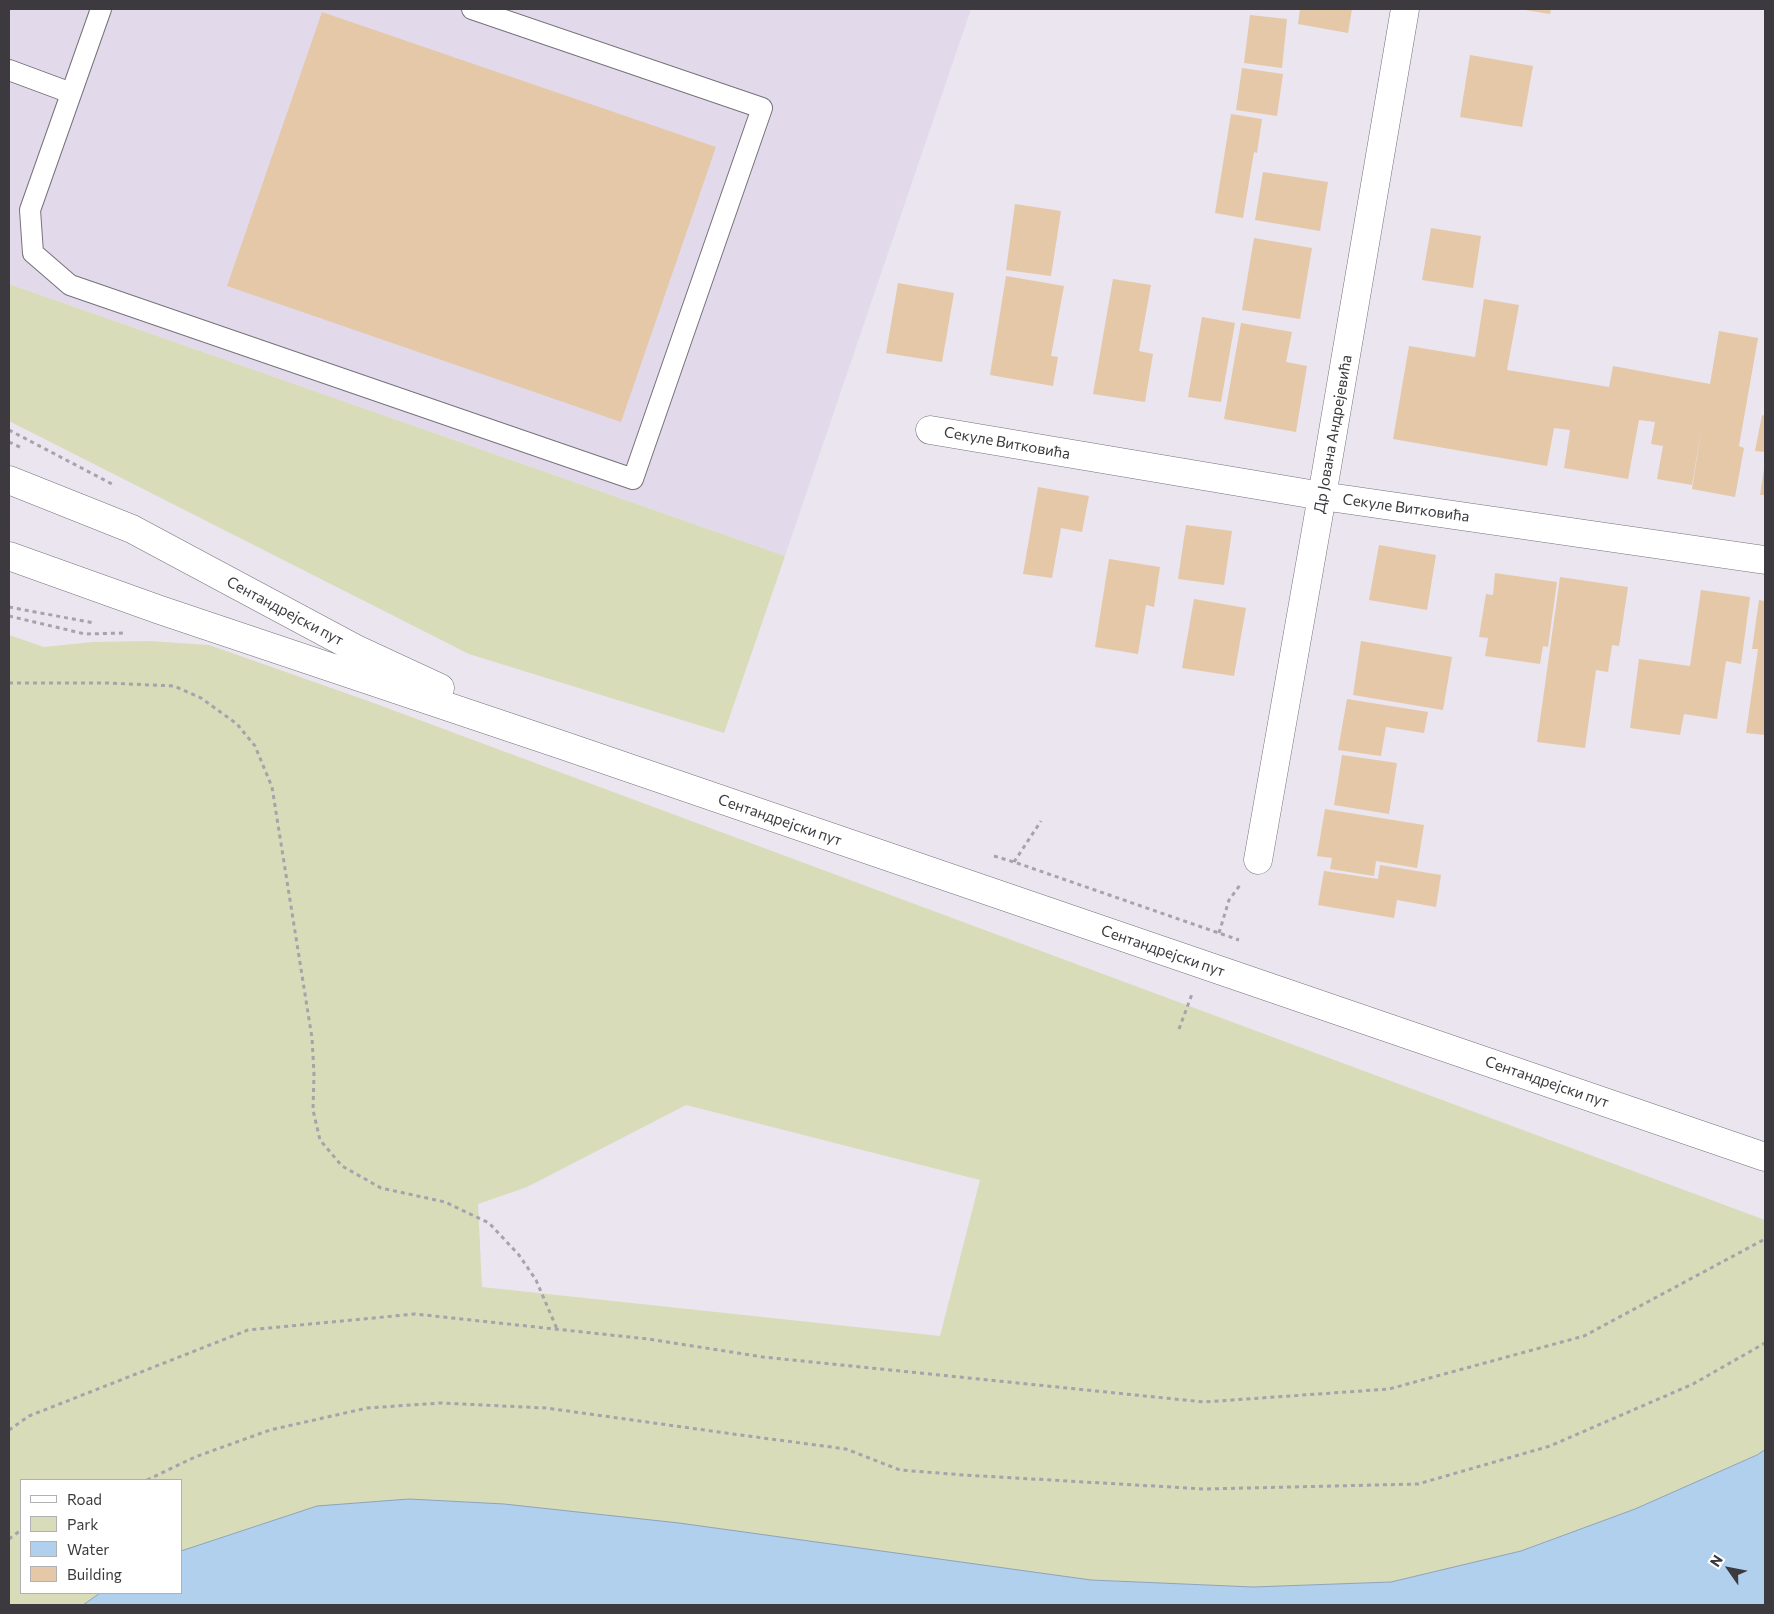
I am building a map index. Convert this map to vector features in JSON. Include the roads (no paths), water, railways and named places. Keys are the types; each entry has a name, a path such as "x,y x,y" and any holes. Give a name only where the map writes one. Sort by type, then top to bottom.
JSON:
{"main road":[{"name":"Др Јована Андрејевића","path":"1258,860 1322,496 1404,9"},
{"name":"Секуле Витковића","path":"930,430 1322,496 1765,560"},
{"name":"Сентандрејски пут","path":"9,480 132,529 358,650 562,745"},
{"name":"Сентандрејски пут","path":"9,556 160,610 562,745 1765,1157"}],"lane":[{"path":"101,9 30,210 33,254 70,285 633,480 762,108 472,9"},
{"path":"9,70 71,93"}],"water":[{"path":"1765,1450 1765,1605 83,1605 99,1594 182,1594 182,1551 317,1506 409,1499 504,1504 679,1523 1091,1580 1253,1587 1391,1582 1521,1551 1635,1509"}]}
